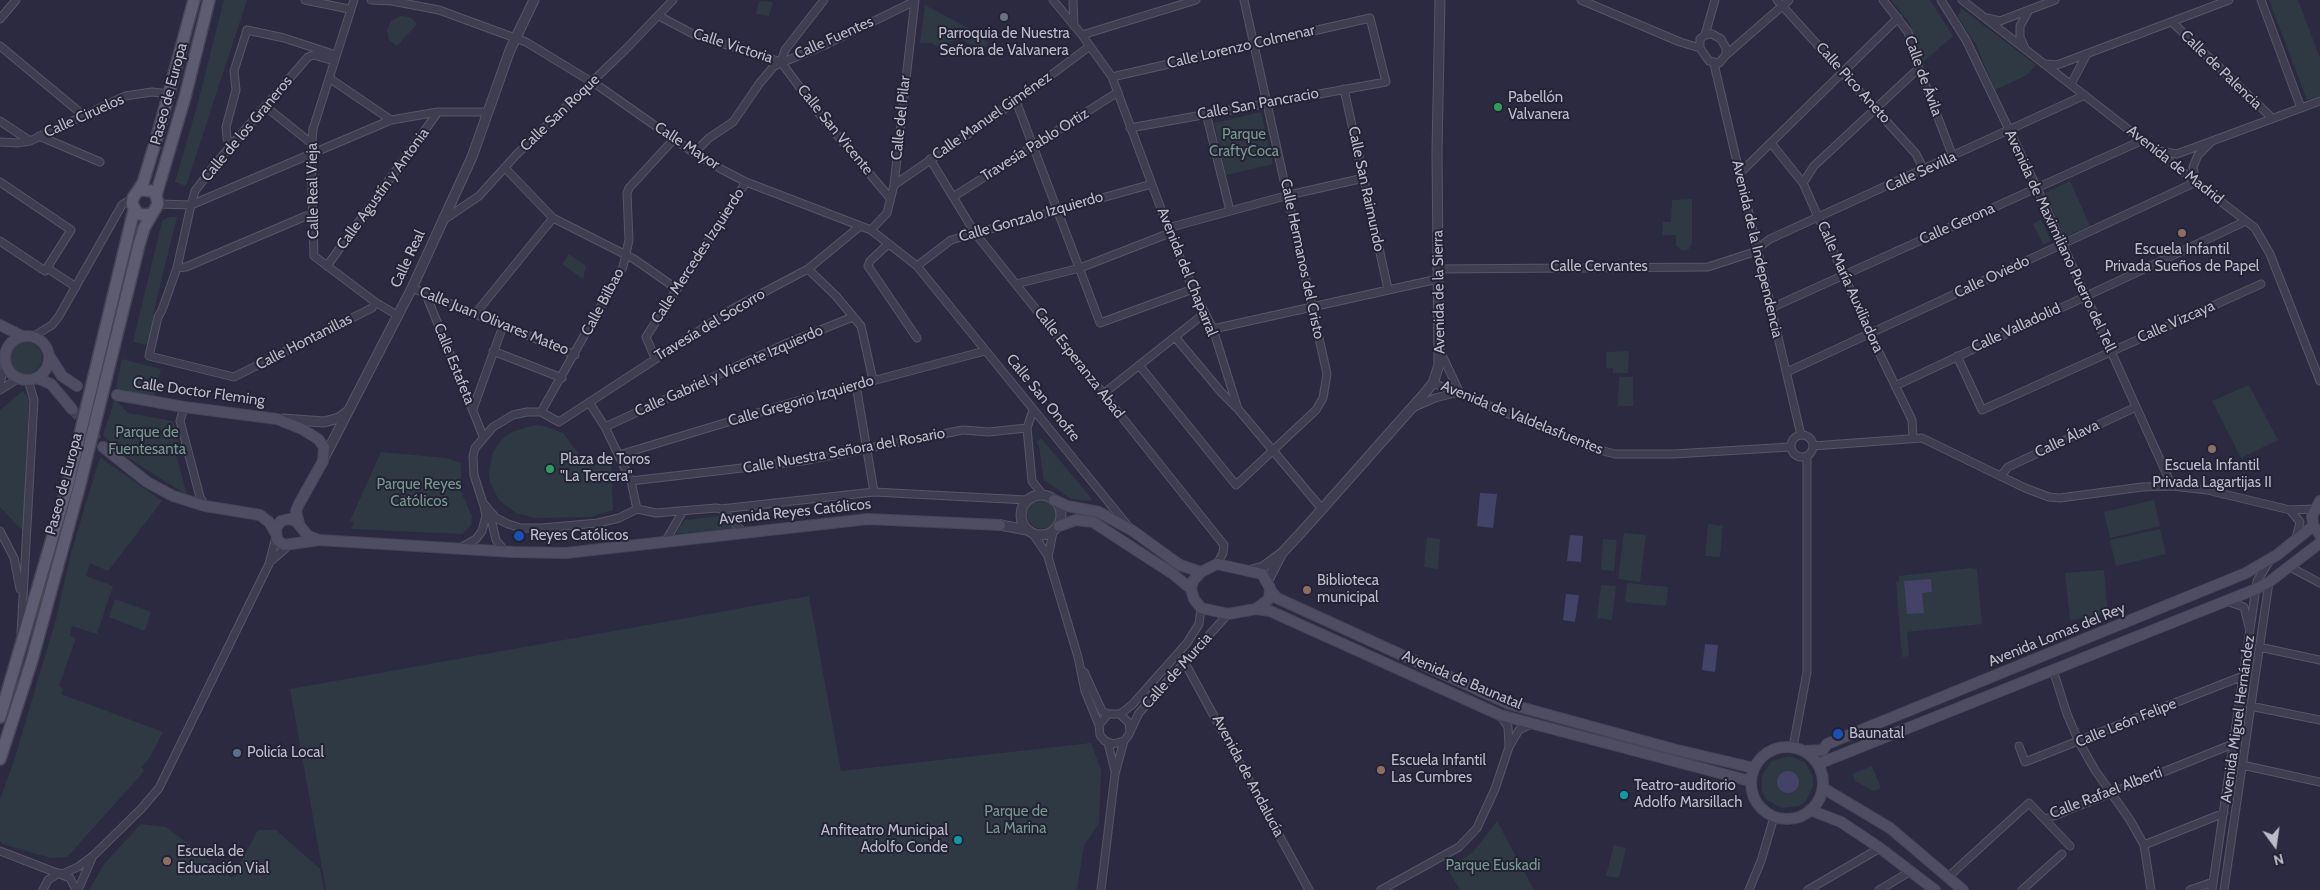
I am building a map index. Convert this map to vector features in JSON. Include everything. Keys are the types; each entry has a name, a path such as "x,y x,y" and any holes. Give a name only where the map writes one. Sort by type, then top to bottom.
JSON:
{"main road":[{"name":"Paseo de Europa","path":"0,717 68,484 135,200 143,182 170,94 194,0"},
{"name":"Paseo de Europa","path":"0,759 32,660 79,488 139,245 157,199 209,0"},
{"path":"152,214 142,216 135,200 147,190 157,199"},
{"path":"0,325 22,336 34,336 46,345 50,357 62,376 76,386"},
{"path":"22,336 9,344 4,353 10,371 28,379 51,384 72,409"},
{"path":"28,379 45,372 50,357"},
{"name":"Calle Doctor Fleming","path":"117,395 184,407 277,419 302,429 318,439 324,447 323,461"},
{"path":"103,447 123,465 160,489 186,501 260,515 269,522 280,543 292,544 301,538 300,527"},
{"name":"Calle Real","path":"300,527 296,511 323,461"},
{"path":"1054,500 1067,506 1099,512 1132,531"},
{"path":"2317,505 2313,526 2320,535"},
{"path":"275,534 278,524 285,519 293,519 312,539 319,540"},
{"name":"Avenida Reyes Católicos","path":"292,544 319,540 505,552 566,553 868,519 1000,525"},
{"path":"1056,529 1076,520 1093,522 1173,574 1192,589"},
{"name":"Avenida Lomas del Rey","path":"1804,751 1823,750 1827,744 2184,600 2246,573 2277,555 2313,526"},
{"name":"Calle San Onofre","path":"1132,531 1180,565 1200,572"},
{"name":"Avenida Lomas del Rey","path":"1818,764 2256,589 2290,567 2320,543"},
{"path":"1218,564 1252,570 1262,574 1269,587 1269,599 1264,605 1256,609 1228,614 1201,608 1194,599 1192,589 1194,581 1200,572 1218,564"},
{"name":"Avenida de Baunatal","path":"1269,587 1281,600 1509,704 1672,749 1754,768"},
{"name":"Avenida de Baunatal","path":"1256,609 1270,611 1500,715 1750,781"},
{"path":"1781,747 1793,747 1804,751 1818,764 1822,776 1823,788 1818,801 1810,810 1799,817 1786,819 1764,811 1756,802 1750,781 1754,768 1760,758 1770,751 1781,747"},
{"path":"1823,788 1890,828 1963,890"},
{"path":"1810,810 1841,822 1880,848 1935,890"}],"street":[{"path":"308,0 349,9"},
{"name":"Calle Real Vieja","path":"354,0 349,9 313,129 311,156 314,256 375,302 397,315"},
{"name":"Calle Mayor","path":"371,0 392,1 438,10 516,38 548,54 592,82 694,153 746,182 871,230"},
{"name":"Calle Real","path":"323,461 412,288 472,157 487,112 516,38 534,0"},
{"name":"Calle San Roque","path":"442,221 479,196 673,0"},
{"path":"694,153 710,138 733,122 759,84 774,66 781,62 785,50 824,0"},
{"name":"Calle Fuentes","path":"781,62 827,44 915,0"},
{"name":"Calle del Pilar","path":"871,230 886,213 894,185 915,0"},
{"name":"Avenida del Chaparral","path":"1053,0 1082,35 1112,77 1169,230 1193,289 1213,329 1238,409 1322,509"},
{"path":"1073,0 1074,26"},
{"path":"1082,35 1196,0"},
{"name":"Calle Hermanos del Cristo","path":"1139,365 1236,484 1316,410 1323,398 1327,374 1289,195 1244,0"},
{"path":"1581,0 1680,42 1700,48"},
{"path":"1705,36 1715,0"},
{"name":"Calle Pico Aneto","path":"1777,0 1916,154 1924,170"},
{"path":"1726,55 1726,48 1721,39 1712,34 1700,39 1700,48 1705,58 1714,64 1724,60 1726,55 1789,0"},
{"name":"Calle de Ávila","path":"1883,0 1908,32 1919,68 1953,157"},
{"name":"Avenida de Maximiliano Puerro del Tell","path":"1941,0 1966,40 2037,188 2172,486"},
{"name":"Avenida de Madrid","path":"1962,0 2246,221 2262,237 2320,381"},
{"path":"1984,17 2000,21 2055,0"},
{"path":"2046,64 2057,65 2228,0"},
{"path":"2261,0 2301,108"},
{"path":"0,20 12,1"},
{"name":"Avenida de la Sierra","path":"1252,570 1263,567 1282,553 1434,383 1440,365 1437,269 1439,1"},
{"path":"2025,48 2020,37 2020,26 2030,9"},
{"name":"Calle Victoria","path":"659,16 695,35 781,62"},
{"name":"Calle Lorenzo Colmenar","path":"1112,77 1370,18 1386,82"},
{"path":"1739,174 1898,18"},
{"name":"Calle de Palencia","path":"2172,22 2271,118"},
{"path":"233,144 227,139 226,127 236,90 234,71 247,30 310,46 335,58"},
{"path":"0,46 83,115"},
{"path":"310,46 312,56 335,58"},
{"name":"Calle Manuel Giménez","path":"894,185 1016,101 1090,46"},
{"path":"2071,84 2087,54"},
{"name":"Calle de los Graneros","path":"231,378 150,356 158,317 177,268 195,191 233,144 312,56"},
{"name":"Calle San Vicente","path":"781,62 821,116 890,198"},
{"name":"Avenida de la Independencia","path":"1714,64 1801,435"},
{"path":"1803,183 1814,166 1919,68"},
{"path":"329,78 391,120"},
{"name":"Calle San Pancracio","path":"1130,128 1386,82"},
{"name":"Calle San Raimundo","path":"1344,89 1388,289"},
{"name":"Calle Ciruelos","path":"0,142 18,143 30,141 125,96 152,92 170,94"},
{"name":"Travesía Pablo Ortiz","path":"953,197 1118,92"},
{"name":"Calle Sevilla","path":"1757,249 1770,239 1953,157 2085,95"},
{"path":"1016,101 1035,145 1100,323 1193,289"},
{"path":"2157,151 2178,154 2320,101"},
{"path":"266,107 311,143"},
{"path":"157,199 191,205 311,156 391,120 438,112 487,112"},
{"name":"Calle Agustín y Antonia","path":"327,266 438,112"},
{"path":"1206,113 1230,211"},
{"path":"0,121 30,141"},
{"path":"39,136 100,162"},
{"name":"Calle Bilbao","path":"541,412 562,378 623,267 629,240 626,193 674,138"},
{"name":"Calle Gerona","path":"1771,308 2143,140"},
{"path":"2196,182 2193,166 2198,155 2211,142"},
{"name":"Calle María Auxiliadora","path":"1771,143 1803,183 1870,334 1912,420 1913,438"},
{"name":"Calle Esperanza Abad","path":"930,159 975,233 1224,545 1218,564"},
{"path":"505,168 553,218 634,259 677,289"},
{"path":"1016,284 1080,268 1169,230 1230,211 1364,178"},
{"path":"0,182 71,230 46,269"},
{"name":"Calle Mercedes Izquierdo","path":"655,358 646,338 746,182"},
{"name":"Calle Oviedo","path":"1787,372 2196,182"},
{"name":"Calle Gonzalo Izquierdo","path":"917,266 950,240 1152,184"},
{"path":"34,336 52,325 76,287 122,205 135,200"},
{"path":"177,268 186,267 306,216 313,216"},
{"path":"475,314 553,218"},
{"name":"Calle Valladolid","path":"1895,386 2085,295 2246,221"},
{"name":"Travesía del Socorro","path":"541,412 559,422 734,308 808,269 859,226"},
{"name":"Calle San Onofre","path":"871,230 917,266 1132,531"},
{"path":"0,241 76,287"},
{"path":"888,244 870,261 868,266 917,338"},
{"name":"Calle Cervantes","path":"1437,269 1708,267 1751,253 1757,249"},
{"path":"808,269 861,326 873,380"},
{"path":"1213,329 1438,278"},
{"name":"Calle Vizcaya","path":"1958,356 1982,410 2261,284"},
{"name":"Calle Juan Olivares Mateo","path":"412,288 575,355"},
{"name":"Calle Estafeta","path":"425,292 483,436"},
{"name":"Calle Hontanillas","path":"231,378 372,308 375,302"},
{"path":"1103,394 1205,313"},
{"name":"Calle Gabriel y Vicente Izquierdo","path":"604,427 784,344 853,317"},
{"path":"473,409 503,326"},
{"path":"1175,337 1220,392 1238,409"},
{"path":"1412,408 1435,398 1459,392 1439,348"},
{"path":"493,351 562,378"},
{"name":"Calle Gregorio Izquierdo","path":"619,455 873,380 985,351"},
{"path":"0,383 4,353"},
{"path":"0,390 28,379 34,400 19,657"},
{"name":"Avenida de Valdelasfuentes","path":"1434,383 1592,448 1615,454 1674,454 1790,448"},
{"path":"856,385 874,492"},
{"path":"489,511 508,524 520,528 542,528 598,523 619,518 637,510 631,481 619,455 589,402"},
{"path":"184,407 180,421 200,496 205,506"},
{"name":"Calle Álava","path":"2001,476 2008,467 2136,407"},
{"path":"1033,410 1027,428 1032,481 1043,495 1054,500 1060,511 1048,557"},
{"path":"277,419 324,422 339,418 347,412"},
{"path":"459,549 476,539 482,531 486,516 484,503 474,474 473,456 475,448 483,436 513,415 541,412"},
{"name":"Calle Nuestra Señora del Rosario","path":"631,481 802,461 963,430 988,432 1027,428"},
{"path":"1807,456 1798,457 1790,448 1793,439 1801,435 1810,439 1813,446"},
{"path":"1813,446 1922,438 2049,497 2142,487 2172,486 2207,490 2290,510 2313,526"},
{"path":"1793,747 1807,672 1807,456 1813,446"},
{"name":"Avenida Reyes Católicos","path":"637,510 656,513 721,509 874,492 1027,500"},
{"path":"1000,525 1016,520 1022,514 1027,500 1043,495"},
{"path":"484,503 489,511 496,540 499,547 505,552"},
{"path":"2290,510 2317,505"},
{"path":"721,509 743,532"},
{"path":"665,542 683,510"},
{"path":"2290,510 2300,522 2296,540"},
{"path":"1022,514 1030,532 1048,557 1078,657 1086,696 1099,725 1100,735 1108,743 1115,774"},
{"name":"Avenida Reyes Católicos","path":"1000,525 1030,532"},
{"path":"1030,532 1040,536 1056,529"},
{"path":"0,531 14,558 22,594"},
{"path":"42,890 48,880 78,867 93,856 141,809 159,788 269,564 275,534"},
{"path":"269,564 292,544"},
{"name":"Avenida de la Sierra","path":"1269,587 1282,553"},
{"name":"Avenida Miguel Hernández","path":"2212,890 2257,581 2266,564 2277,555"},
{"path":"2290,567 2320,582"},
{"name":"Avenida Miguel Hernández","path":"2224,890 2269,582"},
{"path":"2225,601 2244,607 2250,634"},
{"name":"Calle de Murcia","path":"1120,714 1132,705 1187,643 1199,624 1201,608"},
{"name":"Calle de Murcia","path":"1130,731 1139,713 1228,614"},
{"path":"2259,647 2320,660"},
{"path":"1078,657 1102,711 1108,714 1120,714 1129,723 1130,731 1124,741 1115,774 1101,890"},
{"name":"Avenida de Andalucía","path":"1185,663 1309,890"},
{"path":"2053,670 2067,714 2079,742 2110,793 2130,820 2144,845 2151,890"},
{"name":"Calle León Felipe","path":"2019,746 2025,762 2243,676"},
{"path":"2250,706 2320,720"},
{"path":"1099,725 1108,714"},
{"path":"1500,715 1508,727 1509,747"},
{"path":"1382,890 1459,847 1477,828 1509,747 1519,730 1531,724"},
{"path":"1108,743 1118,744 1124,741"},
{"name":"Calle Rafael Alberti","path":"1948,877 2029,803 2046,819 2233,744"},
{"path":"2242,765 2320,782"},
{"path":"2144,845 2224,813"},
{"path":"1749,890 1761,861 1774,816"},
{"path":"2046,819 2070,846"},
{"path":"1808,890 1880,848"},
{"path":"0,851 70,878 77,890"},
{"path":"2022,890 2062,854"},
{"path":"77,890 93,856"},
{"path":"1879,890 1910,871"},
{"path":"2190,890 2213,882"}],"green space":[{"path":"224,0 247,0 186,186 175,182"},
{"path":"1891,0 1930,0 1953,36 1923,62 1909,22"},
{"path":"2269,0 2298,0 2320,58 2320,96 2307,100"},
{"path":"759,1 773,2 769,16 756,14"},
{"path":"925,5 970,29 989,43 982,51 961,39 953,40 943,49 931,43 920,43"},
{"path":"1961,8 2036,65 2027,75 1995,90 1976,45 1958,17"},
{"path":"400,16 410,17 417,24 397,46 389,40 387,30 391,21"},
{"name":"Parque CraftyCoca","path":"1261,112 1273,164 1226,175 1214,123"},
{"path":"2070,181 2090,226 2065,237 2045,193"},
{"path":"1692,199 1692,244 1689,249 1683,251 1676,246 1676,235 1662,235 1663,222 1671,222 1672,200"},
{"path":"169,217 177,217 156,302 148,345 133,342 162,221"},
{"path":"2041,219 2051,241 2043,244 2033,224"},
{"path":"569,254 586,266 583,279 562,264"},
{"path":"26,342 32,343 37,347 41,352 41,364 37,369 32,373 26,374 20,373 15,369 11,364 10,358 11,352 15,347 20,343"},
{"path":"1629,351 1628,373 1613,373 1613,368 1606,368 1606,352"},
{"path":"122,359 161,369 154,397 116,388"},
{"path":"1619,377 1633,377 1633,406 1618,406"},
{"path":"2249,385 2278,440 2241,458 2212,401"},
{"path":"23,391 29,399 23,531 0,507 0,410"},
{"name":"Parque de Fuentesanta","path":"115,399 128,413 173,421 179,443 174,447 187,495 125,456 103,435"},
{"name":"Plaza de Toros \"La Tercera\"","path":"534,425 544,426 563,433 578,453 582,466 606,463 611,466 613,510 591,517 535,518 516,513 499,500 490,482 489,472 493,452 503,438 512,432"},
{"path":"1041,438 1092,499 1091,501 1071,499 1044,480 1039,446 1036,442"},
{"name":"Parque Reyes Católicos","path":"381,452 446,458 461,463 461,492 472,516 471,525 462,534 351,529 354,522 350,521"},
{"path":"100,457 162,501 108,571 90,563 86,576 113,586 97,634 72,626 70,636 76,638 59,686 63,688 61,694 163,732 150,757 141,767 144,770 141,775 67,857 50,858 3,844 0,841 0,800 15,757 56,619 71,553"},
{"path":"1042,499 1048,500 1056,508 1056,520 1048,528 1042,529 1036,528 1028,520 1027,514 1028,508 1036,500"},
{"path":"2154,500 2160,526 2110,538 2104,512"},
{"path":"719,516 733,528 675,534 685,520"},
{"path":"1708,524 1723,526 1720,557 1705,556"},
{"path":"2160,529 2166,554 2116,566 2110,540"},
{"path":"1624,533 1646,535 1640,582 1618,579"},
{"path":"1427,537 1440,539 1438,569 1424,567"},
{"path":"1603,539 1617,540 1614,571 1601,570"},
{"path":"1971,568 1977,569 1982,624 1907,632 1909,656 1902,657 1896,582 1899,581 1899,576"},
{"path":"2104,570 2108,614 2070,620 2065,573"},
{"path":"1627,583 1668,587 1666,606 1625,602"},
{"path":"1601,585 1616,586 1612,620 1597,618"},
{"name":"Parque de La Marina","path":"809,596 841,771 1091,743 1101,770 1099,824 1084,845 1077,890 326,890 290,689"},
{"path":"115,599 151,612 145,631 109,617"},
{"path":"1789,756 1805,762 1813,777 1813,786 1806,801 1799,806 1782,808 1767,800 1762,792 1762,775 1772,761"},
{"path":"1872,766 1881,788 1874,791 1855,781 1852,774"},
{"name":"Parque Euskadi","path":"1497,821 1534,890 1460,890 1448,870 1473,852"},
{"path":"141,824 166,827 232,878 258,830 276,830 320,869 324,890 89,890 104,864"},
{"path":"1614,845 1626,848 1619,878 1606,876"}],"shaded area":[{"path":"1480,493 1497,494 1493,528 1477,526"},
{"path":"1570,535 1583,536 1581,562 1567,561"},
{"path":"1931,579 1932,592 1922,593 1924,613 1907,614 1904,581"},
{"path":"1566,594 1579,595 1575,622 1563,620"},
{"path":"1705,644 1718,645 1715,672 1702,670"},
{"path":"1788,771 1796,774 1799,782 1796,790 1788,793 1780,790 1777,782 1780,774"}],"tunnel":[{"path":"72,409 103,447"}],"place":[{"name":"Parroquia de Nuestra Señora de Valvanera","path":"1004,17"},
{"name":"Pabellón Valvanera","path":"1498,107"},
{"name":"Escuela Infantil Privada Sueños de Papel","path":"2182,233"},
{"name":"Escuela Infantil Privada Lagartijas II","path":"2212,449"},
{"name":"Plaza de Toros \"La Tercera\"","path":"550,469"},
{"name":"Reyes Católicos","path":"519,536"},
{"name":"Biblioteca municipal","path":"1307,590"},
{"name":"Baunatal","path":"1838,734"},
{"name":"Policía Local","path":"237,753"},
{"name":"Escuela Infantil Las Cumbres","path":"1381,770"},
{"name":"Teatro-auditorio Adolfo Marsillach","path":"1624,795"},
{"name":"Anfiteatro Municipal Adolfo Conde","path":"958,840"},
{"name":"Escuela de Educación Vial","path":"167,861"}]}
